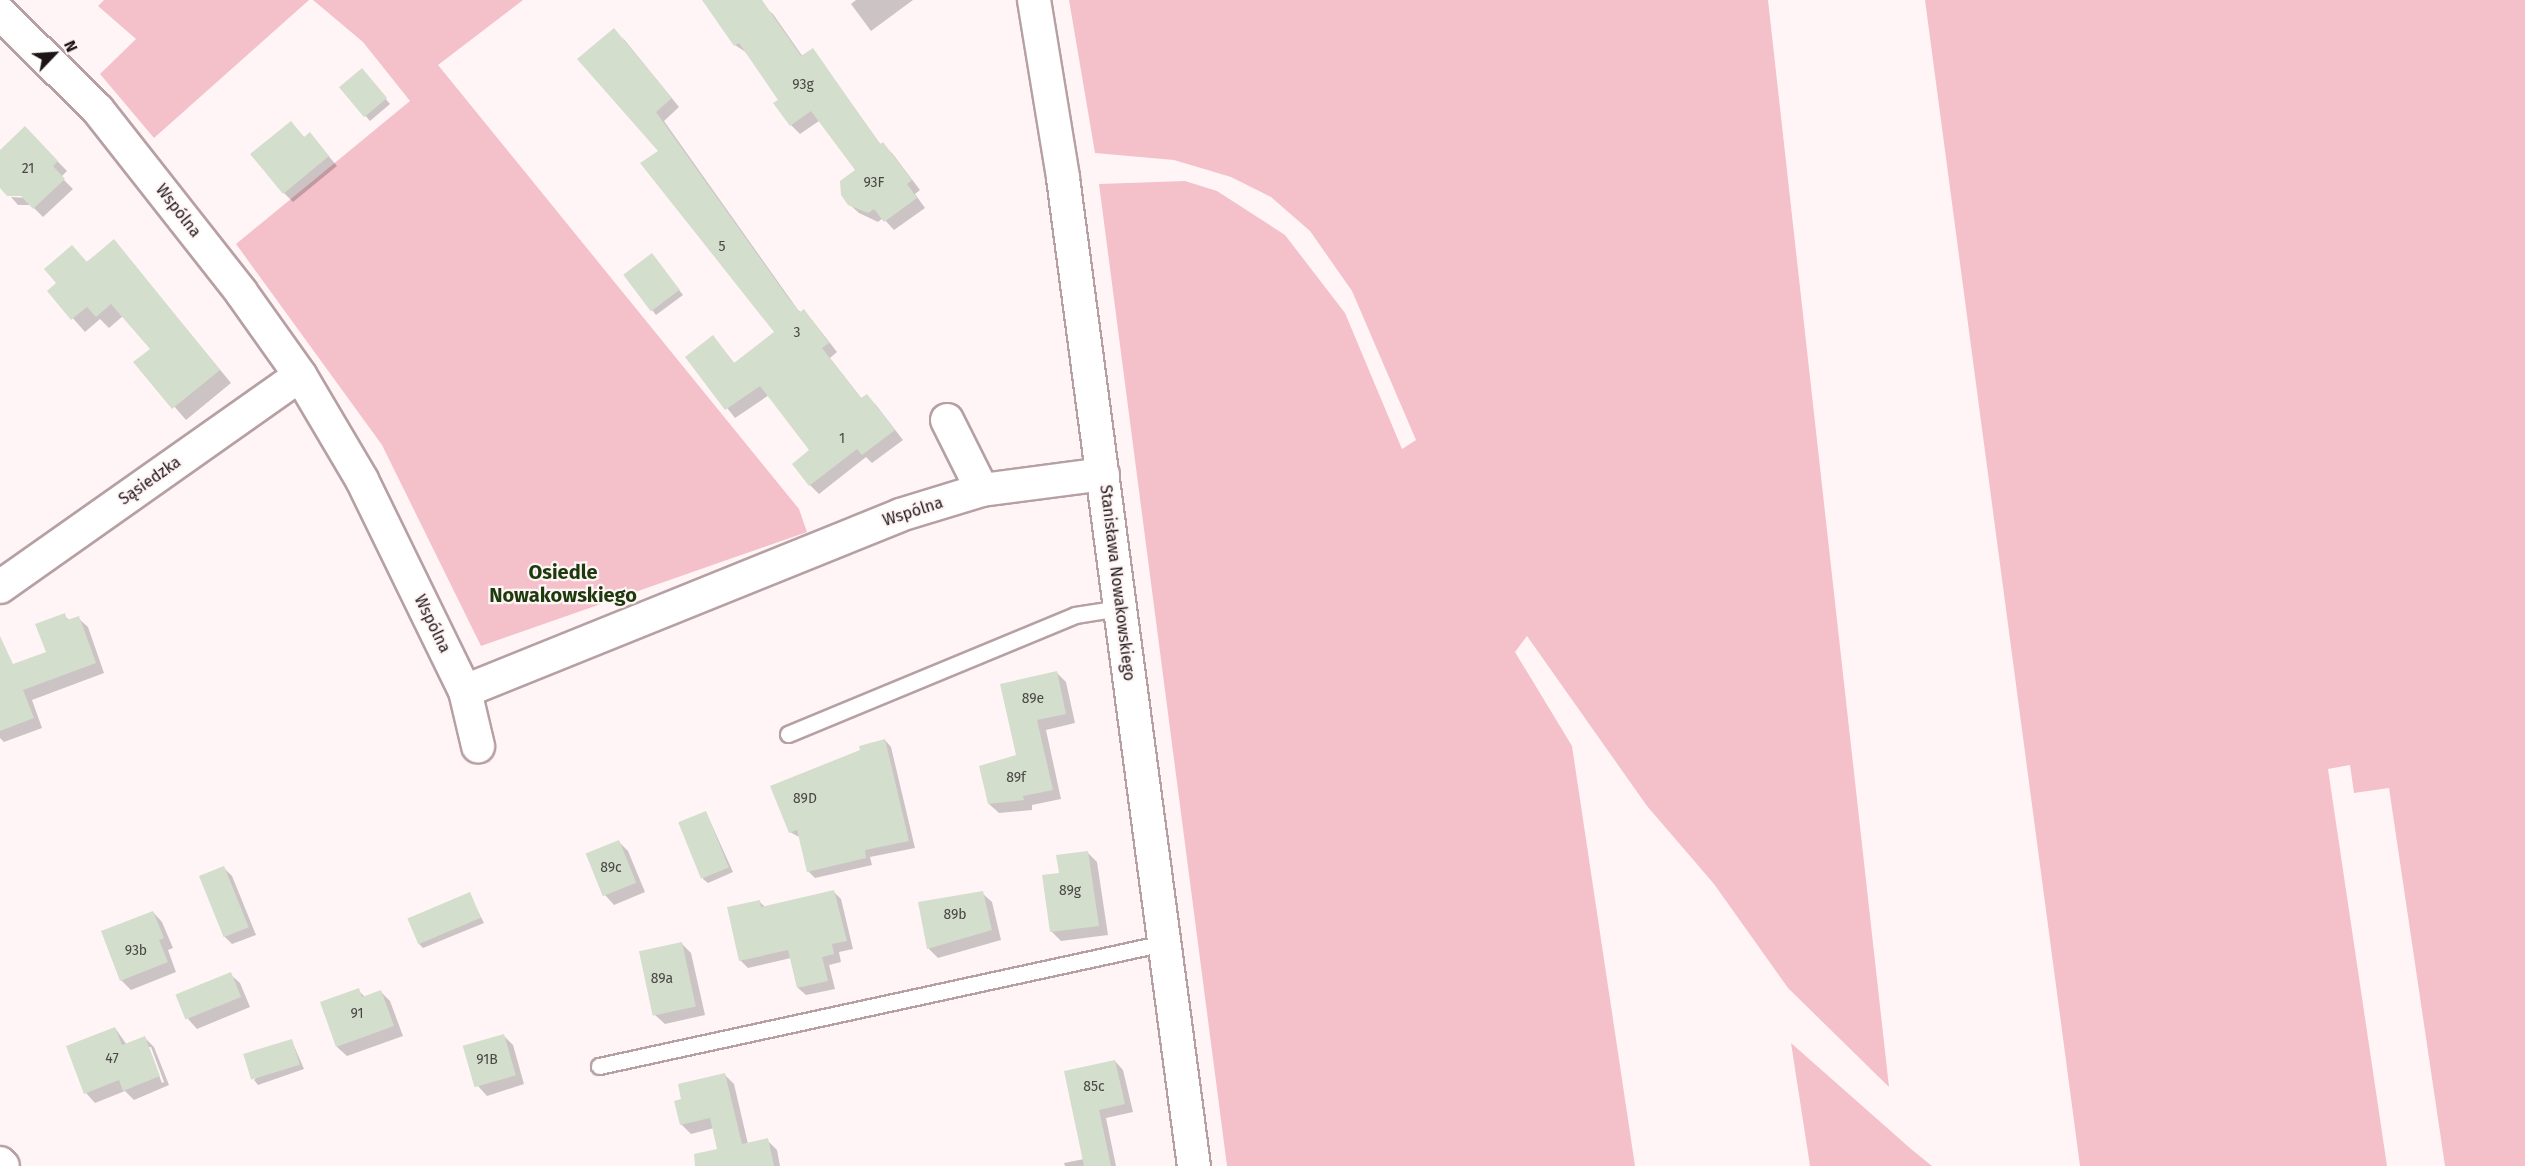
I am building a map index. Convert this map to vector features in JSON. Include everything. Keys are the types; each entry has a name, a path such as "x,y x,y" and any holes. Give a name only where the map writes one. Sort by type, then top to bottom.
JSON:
{"street":[{"name":"Stanisława Nowakowskiego","path":"1034,0 1103,474 1194,1166"},
{"name":"Wspólna","path":"0,13 68,77 105,119 241,292 300,375 362,480 465,692 883,521 982,490 1103,474"},
{"name":"Sąsiedzka","path":"0,587 300,375"},
{"path":"947,420 982,490"},
{"path":"465,692 478,746"},
{"path":"0,1163 3,1166"}],"lane":[{"path":"788,734 1075,615 1120,608"},
{"path":"599,1066 1164,943"}],"shaded area":[{"path":"104,0 309,0 154,138 100,74 136,39 98,6"},
{"path":"313,0 523,0 438,65 799,509 807,532 481,646 382,445 236,244 410,101 363,42"},
{"path":"1069,0 1768,0 1889,1087 1788,988 1714,884 1647,806 1527,636 1515,652 1572,746 1635,1166 1227,1166 1099,184 1185,181 1217,191 1285,235 1345,313 1402,449 1416,440 1352,291 1310,231 1271,197 1231,177 1174,160 1095,153"},
{"path":"1925,0 2525,0 2525,1166 2445,1166 2389,788 2354,793 2350,765 2328,769 2387,1166 2080,1166"},
{"path":"1791,1043 1911,1149 1932,1166 1810,1166"}],"building":[{"path":"702,0 762,0 801,56 813,48 880,144 883,142 912,180 907,184 917,198 884,222 874,209 868,213 848,205 841,195 840,181 855,170 811,111 790,126 773,103 778,100 739,43 734,46"},
{"path":"614,28 672,98 656,112 789,299 800,312 804,309 829,343 822,348 861,398 867,394 895,430 862,455 857,449 809,486 792,464 809,450 760,386 725,410 685,357 713,335 734,363 774,332 640,163 658,151 577,59"},
{"path":"362,68 387,98 364,117 339,87"},
{"path":"291,121 304,137 310,132 329,156 283,194 250,154"},
{"path":"25,126 58,161 53,166 65,179 33,209 21,196 7,196 0,188 0,150"},
{"path":"114,239 220,370 172,409 133,362 150,349 111,304 96,317 87,307 71,320 47,291 56,283 44,269 72,245 87,262"},
{"path":"652,253 680,290 651,311 623,275"},
{"path":"65,613 67,620 79,616 96,663 23,690 34,718 0,731 0,636 13,664 46,652 35,624"},
{"path":"1057,671 1066,714 1037,720 1053,790 1023,796 1024,800 988,804 979,766 1016,755 1000,684"},
{"path":"885,739 909,841 865,850 866,858 807,872 797,830 789,833 770,786 860,750 859,746"},
{"path":"706,811 729,868 701,879 678,822"},
{"path":"619,840 636,883 603,896 586,853"},
{"path":"1088,851 1099,926 1050,932 1042,875 1059,873 1056,855"},
{"path":"224,866 249,927 224,937 199,876"},
{"path":"834,890 847,941 832,944 834,954 822,957 828,981 797,988 788,950 739,961 727,907 760,900 761,907"},
{"path":"983,891 992,930 927,949 918,902"},
{"path":"470,892 481,918 418,944 407,919"},
{"path":"153,911 164,938 159,940 168,962 120,981 101,931"},
{"path":"682,942 696,1007 653,1016 639,951"},
{"path":"231,972 241,997 185,1020 175,994"},
{"path":"359,988 362,997 381,990 394,1026 336,1047 320,1002"},
{"path":"115,1027 122,1045 145,1036 160,1076 123,1091 119,1080 84,1094 66,1046"},
{"path":"504,1034 516,1075 475,1087 463,1046"},
{"path":"292,1039 300,1065 251,1080 243,1054"},
{"path":"1115,1060 1125,1104 1099,1110 1111,1166 1084,1166 1064,1071"},
{"path":"725,1073 742,1144 768,1138 774,1166 695,1166 694,1154 717,1149 710,1118 680,1125 674,1101 681,1099 678,1084"}],"district":[{"name":"Osiedle Nowakowskiego","path":"563,584"}]}
